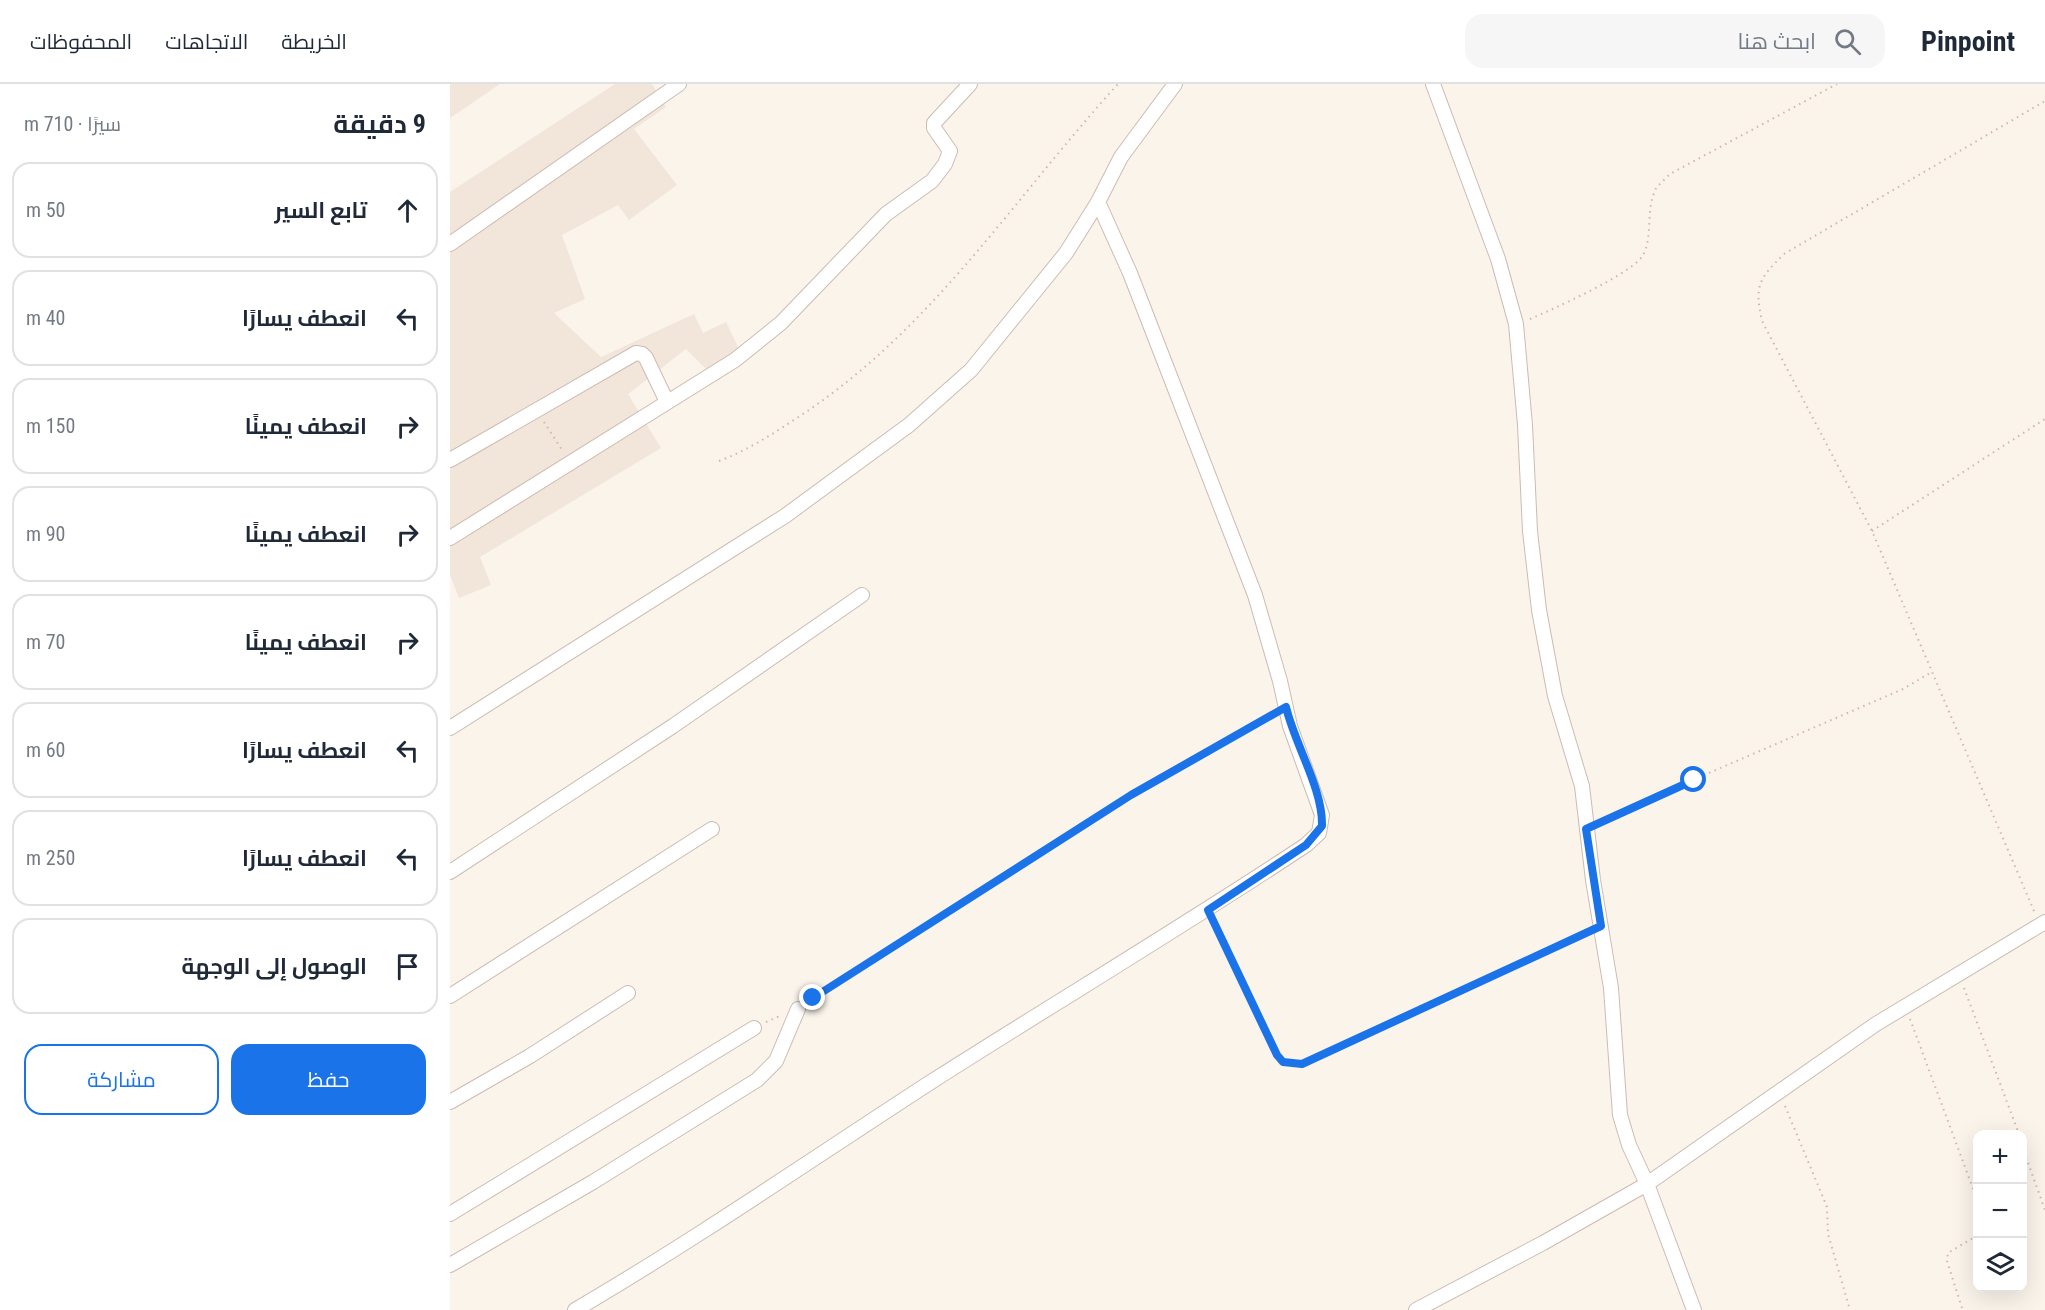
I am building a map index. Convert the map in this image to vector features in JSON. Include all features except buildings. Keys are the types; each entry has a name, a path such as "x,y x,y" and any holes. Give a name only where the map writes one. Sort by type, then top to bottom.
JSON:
{"street":[{"path":"450,244 680,84"},
{"path":"450,538 735,360 770,333 874,226 932,181 945,164 950,151 934,128 934,123 970,84"},
{"path":"450,729 785,516 917,418 971,370 1066,253 1098,202 1113,170 1152,111 1175,84"},
{"path":"1433,84 1498,259 1516,324 1525,425 1530,531 1539,610 1555,696 1582,786 1586,829 1611,988 1620,1115 1629,1145 1647,1184 1694,1310"},
{"path":"575,1310 682,1245 1078,988 1208,910 1306,845 1322,826 1317,797 1293,735 1251,585 1130,273 1098,202"},
{"path":"450,460 636,353 646,358 667,402"},
{"path":"450,873 682,720 862,595"},
{"path":"450,996 712,829"},
{"path":"1416,1310 1543,1244 1647,1184 1778,1090 1905,1006 2043,923"},
{"path":"450,1102 530,1056 628,993"},
{"path":"450,1265 602,1176 757,1080 776,1062 798,1010"},
{"path":"450,1215 754,1028"}],"path":[{"path":"719,461 755,446 836,391 910,328 960,274 1065,143 1118,84"},
{"path":"1516,324 1572,301 1639,262 1646,247 1653,196 1656,188 1670,174 1837,84"},
{"path":"2043,923 1931,672 1872,531 1762,321 1756,295 1761,276 1784,254 2045,101"},
{"path":"536,410 570,463"},
{"path":"1872,531 2045,419"},
{"path":"1586,829 1903,688 1931,672"},
{"path":"754,1028 798,1010 880,954 1131,795 1286,707"},
{"path":"1208,910 1271,1045 1283,1062 1290,1065 1302,1064 1601,926"},
{"path":"1959,972 1984,1047 2017,1130"},
{"path":"1905,1006 1973,1191"},
{"path":"1778,1090 1827,1207 1828,1234 1850,1310"},
{"path":"2027,1160 2045,1210"},
{"path":"1962,1308 1947,1261 1948,1253 1973,1237"}],"shaded area":[{"path":"450,84 500,84 450,118"},
{"path":"615,84 652,84 666,107 634,129 677,185 629,220 618,205 562,235 585,299 554,313 601,357 694,314 703,333 726,322 742,355 718,381 686,349 628,394 661,448 480,557 491,585 459,598 450,575 450,192"}],"route":[{"path":"813,998 1131,795 1286,707 1290,726 1317,797 1322,815 1322,826 1314,839 1306,845 1208,910 1277,1055 1283,1062 1290,1065 1302,1064 1601,926 1586,829 1694,780"}]}
